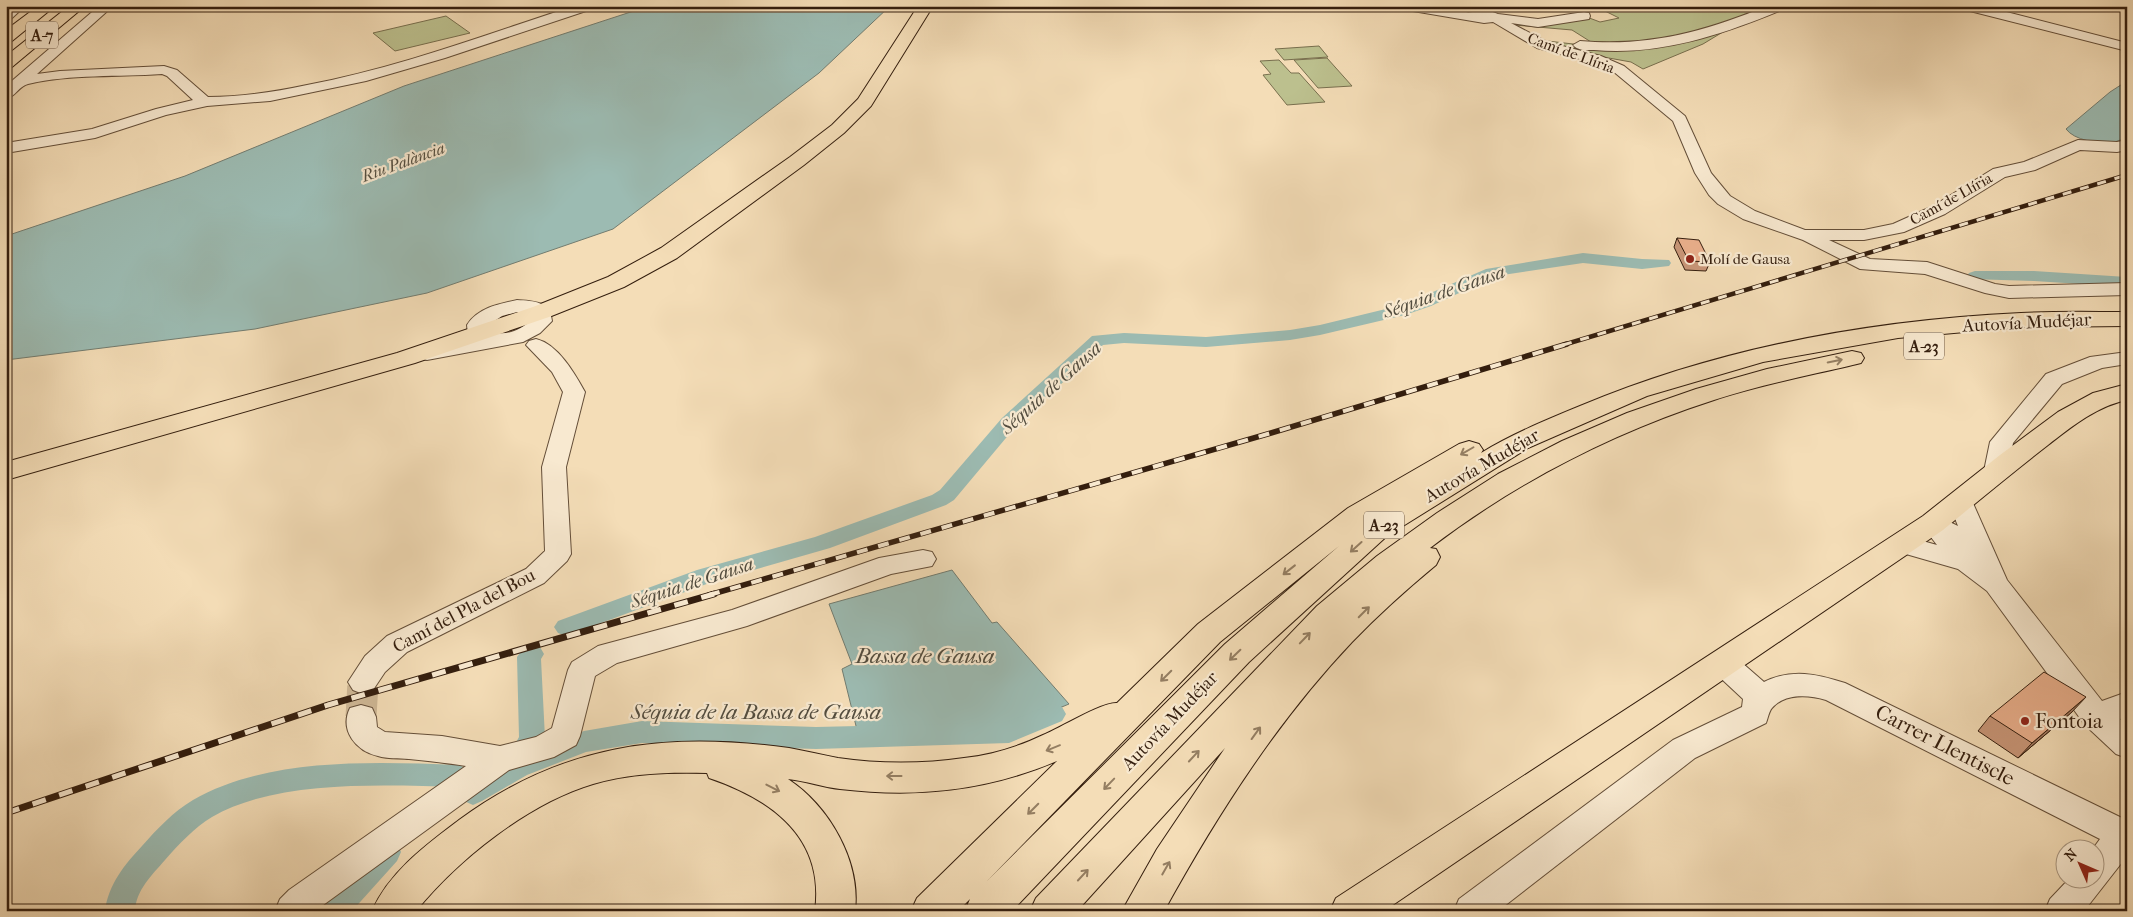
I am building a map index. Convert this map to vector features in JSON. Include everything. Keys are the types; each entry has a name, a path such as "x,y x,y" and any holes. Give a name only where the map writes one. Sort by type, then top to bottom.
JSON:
{"main road":[{"name":"A-7","path":"6,38 48,6"},
{"name":"A-7","path":"6,64 78,6"},
{"path":"6,471 406,358 536,329 669,253 797,161 838,129 865,102 926,6"},
{"name":"Autovía Mudéjar","path":"986,911 1237,653 1377,529 1518,442 1638,392 1760,355 1898,331 2021,320 2127,319"},
{"path":"931,911 1209,633 1358,515 1500,432 1625,383 1752,348 1812,336 1898,331"},
{"name":"Autovía Mudéjar","path":"1050,911 1328,614 1375,572 1446,519 1515,476 1550,457 1614,427 1708,392 1787,371 1855,357 1927,346 2062,334 2127,334"},
{"path":"1142,911 1200,814 1264,722 1322,654 1402,575 1475,519 1541,477 1602,446 1668,417 1787,371"},
{"path":"1350,911 1933,523 1996,471 2064,420 2111,395 2127,392"},
{"path":"392,911 403,894 444,854 502,810 550,784 596,768 644,760 695,758 774,762 840,773 882,776 942,776 1000,767 1027,758 1068,742 1142,701"},
{"path":"695,758 743,774 772,787 802,810 822,838 832,870 836,903 834,911"}],"street":[{"path":"6,16 19,6"},
{"path":"6,95 20,80 107,6"},
{"path":"6,148 94,132 161,112 207,101 265,97 333,86 366,78 587,6"},
{"path":"1462,6 1490,14 1496,19"},
{"path":"1530,39 1600,48 1666,44 1736,24 1779,6"},
{"path":"1967,6 2127,47"},
{"path":"1418,7 1484,19 1504,18 1538,22 1584,16 1572,12 1552,14 1546,10"},
{"name":"Camí de Llíria","path":"1496,19 1542,45 1596,59 1619,69 1680,119 1703,172 1715,191 1724,200 1749,216 1803,235 1864,235 1898,228 1939,210 1999,173 2029,166 2078,145 2117,147 2127,145"},
{"path":"20,80 60,75 164,70 172,73 201,99 207,101"},
{"path":"1803,235 1867,264 1927,268 1992,289 2009,292 2127,289"},
{"path":"495,338 536,329"},
{"name":"Camí del Pla del Bou","path":"363,682 375,664 397,644 535,576 558,554 554,466 574,392 536,329"},
{"path":"1996,471 2002,442 2054,379 2098,362 2127,358"},
{"path":"1960,501 1974,557"},
{"path":"1933,523 1974,557 2096,716 2127,745"},
{"path":"1901,544 1974,557"},
{"path":"292,911 308,896 500,759 543,748 565,736 582,670 608,654 737,619 888,565 923,559"},
{"path":"1723,663 1759,694 1757,703"},
{"name":"Carrer Llentiscle","path":"1471,911 1684,750 1755,714 1757,703 1776,689 1792,686 1812,684 1835,691 2110,828 2124,839"},
{"path":"2096,716 2127,704"},
{"path":"361,717 363,733 379,744 442,749 500,759"},
{"path":"2106,860 2124,839"},
{"path":"2062,911 2080,890"}],"green space":[{"path":"1618,6 1779,6 1736,24 1703,44 1643,69 1631,62 1592,55 1530,39 1599,47 1572,30 1503,24 1504,18 1538,23 1584,16 1600,22 1619,18 1605,11"},
{"path":"446,16 470,33 395,51 373,33"},
{"path":"1319,46 1328,57 1284,60 1275,49"},
{"path":"1327,58 1352,86 1318,88 1294,60"},
{"path":"1279,60 1291,73 1299,73 1325,102 1287,105 1263,75 1271,74 1260,61"}],"water":[{"name":"Riu Palància","path":"649,6 890,6 819,73 613,229 427,293 255,329 6,360 6,236 185,176 404,86"},
{"path":"2127,81 2127,138 2111,143 2093,142 2080,139 2066,129 2110,92"},
{"name":"Bassa de Gausa","path":"952,570 992,623 997,622 1069,704 1006,730 857,730 842,669 852,664 829,604"}],"building":[{"path":"1677,238 1699,240 1710,262 1689,261"},
{"name":"Fontoia","path":"2044,672 2086,697 2032,743 1990,716"}],"waterway":[{"name":"Séquia de Gausa","path":"566,627 705,576 822,543 939,500 947,495 1009,422 1098,340 1124,338 1206,342 1290,335 1320,330 1399,311 1425,302 1492,272 1583,258 1642,264 1663,263"},
{"name":"Séquia de Gausa","path":"1975,276 2034,276 2127,282"},
{"name":"Séquia de Gausa","path":"526,748 532,738 529,657 532,654"},
{"name":"Séquia de la Bassa de Gausa","path":"473,793 518,767 584,742 642,732 816,738 943,735 1009,732 1053,714"},
{"name":"Séquia de Gausa","path":"120,911 126,889 148,859 185,821 211,804 239,793 300,779 397,774 458,776"},
{"name":"Séquia de la Bassa de Gausa","path":"333,911 387,852"}],"tunnel":[{"path":"361,717 363,682"}],"railway":[{"path":"1563,345 2127,175"},
{"path":"709,595 1271,433 1567,344"},
{"path":"6,813 328,705 714,594"}],"place":[{"name":"Molí de Gausa","path":"1690,259"},
{"name":"Fontoia","path":"2025,721"}]}
